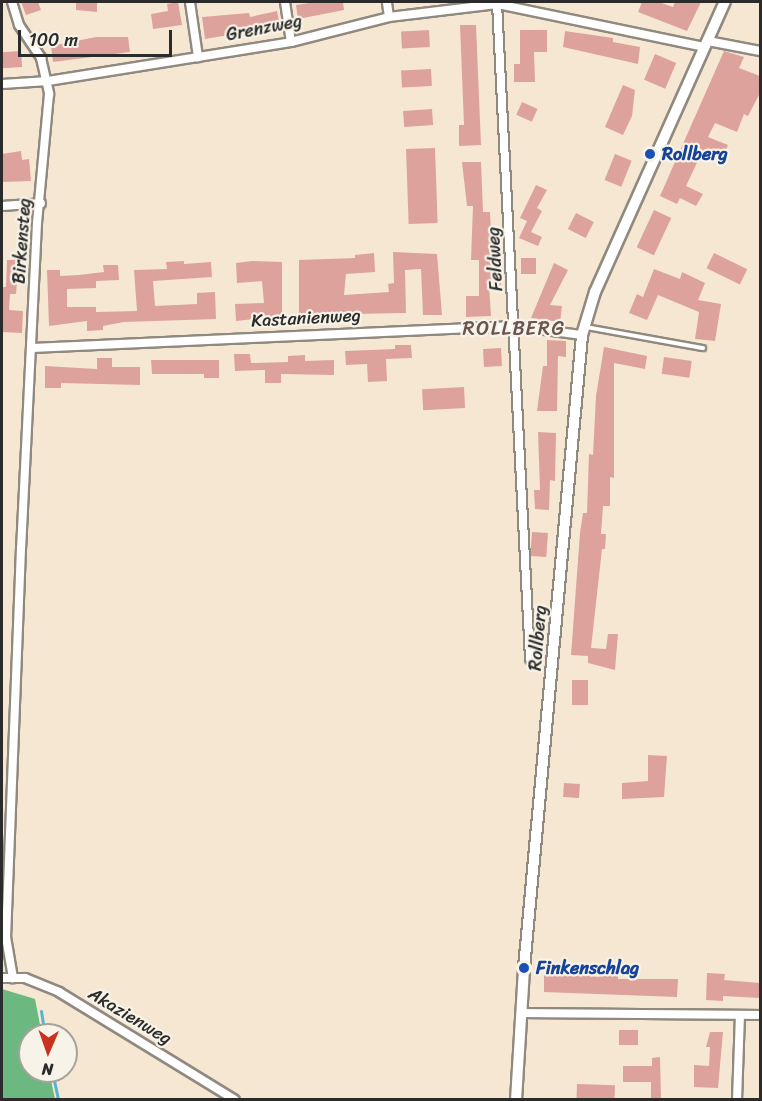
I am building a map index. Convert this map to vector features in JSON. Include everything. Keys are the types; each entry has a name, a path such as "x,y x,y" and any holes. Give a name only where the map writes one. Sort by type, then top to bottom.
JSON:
{"main road":[{"name":"Rollberg","path":"516,1100 521,1013 583,331 595,292 725,2"}],"street":[{"path":"12,2 19,25 41,58 48,81"},
{"path":"190,2 198,57"},
{"path":"285,2 291,42"},
{"path":"387,2 389,17"},
{"path":"497,4 534,5 561,18 706,44 760,51"},
{"name":"Grenzweg","path":"2,84 48,81 291,42 389,17 497,4"},
{"name":"Feldweg","path":"497,4 530,659"},
{"name":"Birkensteg","path":"13,978 6,937 6,843 48,81"},
{"path":"2,206 41,203"},
{"name":"Kastanienweg","path":"32,348 515,326 583,331"},
{"name":"Akazienweg","path":"2,978 25,978 59,992 236,1100"},
{"path":"521,1013 760,1015"},
{"path":"738,1100 740,1015"}],"lane":[{"path":"583,331 703,348"}],"green space":[{"path":"2,989 35,999 40,1023 18,1023 18,1083 52,1083 55,1099 2,1099"}],"building":[{"path":"21,2 38,2 41,10 26,15"},
{"path":"76,2 97,2 97,12 76,10"},
{"path":"178,2 182,25 153,29 151,14 168,11 167,4"},
{"path":"343,2 344,10 298,19 296,5"},
{"path":"642,2 659,2 673,7 675,2 701,2 687,31 638,12"},
{"path":"277,11 280,26 205,39 202,17 249,13 250,17"},
{"path":"460,25 476,25 481,145 459,146 459,125 464,125"},
{"path":"429,30 430,47 402,48 401,31"},
{"path":"520,30 547,30 547,52 534,52 535,82 514,82 514,64 520,64"},
{"path":"565,31 613,38 613,42 640,47 638,64 563,47"},
{"path":"96,37 128,37 130,52 53,62 51,46"},
{"path":"21,51 22,67 3,68 2,52"},
{"path":"724,51 744,57 739,68 760,76 760,93 748,116 744,114 737,132 715,123 708,137 728,145 722,159 702,152 686,186 703,194 696,206 680,198 677,204 660,196"},
{"path":"655,54 676,63 665,89 644,80"},
{"path":"431,69 432,86 402,88 401,71"},
{"path":"623,85 635,90 632,116 623,135 605,127"},
{"path":"522,102 538,109 532,122 516,115"},
{"path":"432,109 433,125 404,127 403,111"},
{"path":"435,148 438,223 409,224 406,149"},
{"path":"21,151 22,160 29,159 31,181 2,182 2,154"},
{"path":"615,154 632,161 621,187 605,180"},
{"path":"462,162 481,162 483,212 490,212 493,269 501,269 501,285 489,285 491,316 466,317 466,296 479,296 479,260 471,260 473,206 467,206"},
{"path":"536,185 547,190 537,208 542,211 531,232 542,237 538,246 519,238 527,221 520,218"},
{"path":"654,210 671,218 654,255 637,247"},
{"path":"576,213 594,222 586,238 568,229"},
{"path":"393,252 437,254 442,315 423,315 421,269 405,270 406,313 299,315 299,260 355,258 355,255 374,253 375,272 346,274 344,295 389,292 388,284 394,283"},
{"path":"714,253 747,269 740,284 707,268"},
{"path":"14,254 23,254 22,269 18,269 16,294 10,294 9,310 23,311 22,333 2,332 2,287 6,287 7,260 14,260"},
{"path":"521,258 536,258 536,274 521,274"},
{"path":"184,261 184,264 211,262 212,277 153,281 155,306 197,304 197,293 215,292 216,319 124,322 103,326 103,330 87,331 87,321 49,326 47,270 60,270 60,276 79,275 104,272 103,265 118,265 119,280 96,281 96,288 67,289 67,307 96,307 96,312 137,311 134,270 167,269 166,262"},
{"path":"282,262 282,316 236,321 235,304 264,303 262,281 237,283 236,263"},
{"path":"554,263 568,270 550,305 562,306 560,322 531,318"},
{"path":"654,269 680,279 682,272 705,283 698,300 721,304 715,341 695,339 699,312 658,295 647,320 629,313 637,294 643,297"},
{"path":"547,340 566,341 566,357 558,356 557,411 537,411 543,366 547,366"},
{"path":"395,345 411,345 412,358 386,359 387,381 368,382 367,364 346,365 345,351 395,349"},
{"path":"604,347 647,356 645,369 614,363 614,478 610,477 610,506 603,506 601,534 606,534 605,549 602,549 591,648 606,649 608,634 618,634 615,670 588,663 588,656 571,655 580,533 583,513 587,513 589,454 593,455 596,396"},
{"path":"501,348 502,366 484,367 483,349"},
{"path":"234,354 250,354 251,363 288,362 288,356 305,355 305,361 334,360 334,375 281,374 281,383 265,383 265,370 235,371"},
{"path":"664,357 692,361 689,378 662,374"},
{"path":"97,358 112,358 112,367 140,367 140,385 61,383 61,388 45,388 45,366 97,369"},
{"path":"151,360 219,360 219,378 204,378 204,374 152,374"},
{"path":"464,387 465,408 423,410 422,389"},
{"path":"538,432 556,433 555,481 550,480 549,510 535,509 534,490 540,490"},
{"path":"532,532 548,533 546,557 530,556"},
{"path":"572,680 588,680 588,705 572,705"},
{"path":"648,755 667,756 664,797 622,799 622,783 648,781"},
{"path":"564,783 580,784 579,798 563,797"},
{"path":"544,971 599,977 599,971 618,972 618,979 678,979 677,997 544,992"},
{"path":"707,973 725,974 724,980 760,983 760,998 723,996 723,1001 706,1000"},
{"path":"619,1030 638,1030 638,1045 619,1045"},
{"path":"710,1032 723,1032 718,1088 694,1087 694,1065 709,1066 710,1047 706,1047"},
{"path":"660,1057 661,1099 651,1099 651,1082 623,1082 623,1066 652,1066 652,1058"},
{"path":"577,1084 615,1085 614,1100 576,1100"}],"waterway":[{"path":"41,1011 43,1023"},
{"path":"54,1083 58,1100"}],"place":[{"name":"Rollberg","path":"650,154"},
{"name":"Finkenschlag","path":"524,968"}],"district":[{"name":"ROLLBERG","path":"514,328"}]}
